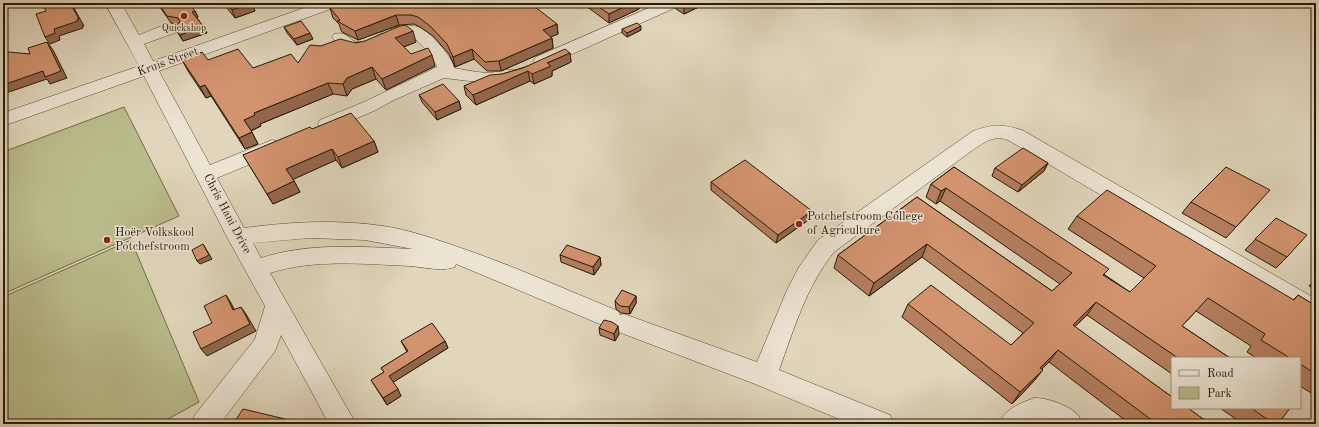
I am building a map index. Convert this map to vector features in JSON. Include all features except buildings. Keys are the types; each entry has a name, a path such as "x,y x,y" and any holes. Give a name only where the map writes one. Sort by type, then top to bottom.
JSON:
{"street":[{"name":"Chris Hani Drive","path":"113,3 176,118 238,237 343,424"},
{"name":"Kruis Street","path":"3,120 149,69 197,44 333,3"},
{"path":"442,72 486,78 518,72 673,3"},
{"path":"134,42 174,28"},
{"path":"313,130 370,106 388,96 442,72 446,68 445,63 420,35 409,29 400,31 376,43 361,46 349,44 340,36"},
{"path":"764,376 797,294 817,256 826,246 963,147 980,136 991,132 1002,131 1029,141 1105,188 1316,310"},
{"path":"206,175 285,142"},
{"path":"238,237 299,230 329,229 384,234 409,240 489,267 617,321 764,376 881,424"},
{"path":"256,269 283,260 308,256 338,255 424,258 489,267"},
{"path":"204,424 266,344 277,305"},
{"path":"1012,424 1027,412 1038,408 1053,413 1069,424"}],"green space":[{"path":"124,107 179,216 3,294 3,152"},
{"path":"131,240 199,402 159,424 3,424 3,297"}],"place":[{"name":"Quickshop","path":"184,16"},
{"name":"Potchefstroom College of Agriculture","path":"799,224"},
{"name":"Hoër Volkskool Potchefstroom","path":"107,240"}]}
